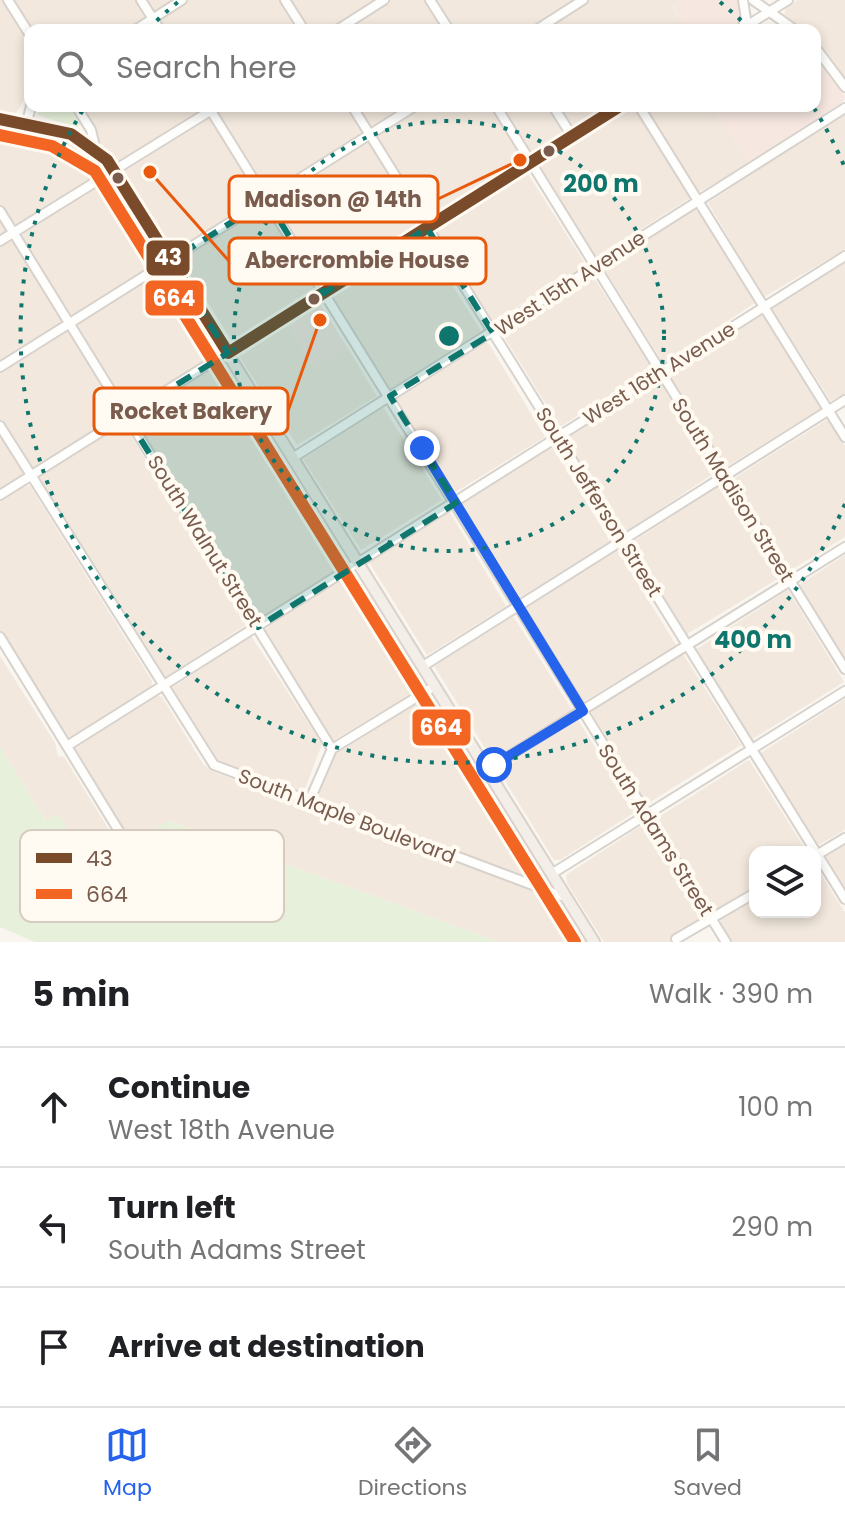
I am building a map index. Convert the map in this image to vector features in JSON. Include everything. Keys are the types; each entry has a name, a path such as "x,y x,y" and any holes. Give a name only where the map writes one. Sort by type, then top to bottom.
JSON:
{"main road":[{"path":"0,119 27,122 71,134 96,151 114,172 594,942"}],"street":[{"path":"8,0 24,25"},
{"path":"141,0 156,24"},
{"path":"144,24 182,0"},
{"path":"285,0 300,24"},
{"path":"346,24 384,0"},
{"path":"430,0 445,24"},
{"path":"545,24 583,0"},
{"path":"743,0 746,19 744,24"},
{"path":"753,0 785,24"},
{"path":"751,24 788,0"},
{"path":"821,55 845,87"},
{"name":"West 15th Avenue","path":"294,457 845,108"},
{"path":"27,122 30,112"},
{"path":"80,112 91,130 96,151"},
{"path":"0,241 206,112"},
{"name":"South Adams Street","path":"214,112 726,942"},
{"name":"South Jefferson Street","path":"356,112 810,846"},
{"path":"0,367 405,112"},
{"name":"South Madison Street","path":"500,112 845,669"},
{"path":"557,112 572,136"},
{"path":"0,495 610,112"},
{"path":"643,112 845,437"},
{"name":"South Walnut Street","path":"0,211 332,749"},
{"name":"West 16th Avenue","path":"67,746 845,256"},
{"path":"423,666 845,400"},
{"name":"South Maple Boulevard","path":"0,426 214,765 567,898"},
{"path":"488,769 845,547"},
{"path":"0,637 3,648 118,830"},
{"path":"309,802 332,749 435,686"},
{"path":"553,873 845,691"},
{"path":"821,853 845,838"},
{"name":"South Jefferson Street","path":"821,863 845,899"},
{"path":"676,939 749,897"}],"highlighted area":[{"path":"267,200 324,293 427,228 493,333 390,396 456,503 258,627 126,416 228,353 170,261"}],"shaded area":[{"path":"0,0 680,0 672,6 683,24 24,24 24,100 16,113 0,111"},
{"path":"681,0 738,0 742,20 738,24 683,24 672,5"},
{"path":"798,0 845,0 845,81 821,47 821,24 795,24 784,15 786,8"},
{"path":"821,60 845,96 844,101 750,164 715,112 821,112"},
{"path":"83,112 601,112 233,342 117,162 99,141"},
{"path":"617,112 637,112 690,198 595,258 538,165 541,160"},
{"path":"649,112 715,112 750,164 699,192"},
{"path":"845,113 845,249 764,297 708,203"},
{"path":"0,127 52,135 80,149 97,164 110,179 215,349 211,356 0,490"},
{"path":"526,171 586,265 491,323 434,231 437,226"},
{"path":"694,210 700,211 755,303 663,363 604,268"},
{"path":"422,237 481,331 390,389 332,296"},
{"path":"845,261 845,394 831,401 772,309"},
{"path":"592,275 652,368 560,427 501,332"},
{"path":"319,303 347,347 314,367 285,321"},
{"path":"758,315 765,317 820,409 726,467 669,375"},
{"path":"285,321 314,367 347,347 377,396 297,445 239,356 242,349"},
{"path":"484,342 489,344 545,437 454,493 396,399"},
{"path":"219,361 225,363 347,560 345,565 259,619 132,419"},
{"path":"654,381 661,383 716,472 625,532 565,438"},
{"path":"383,407 442,500 361,550 303,459"},
{"path":"828,419 845,446 845,537 791,570 733,479"},
{"path":"119,425 125,426 247,624 164,678 39,479 41,474"},
{"path":"552,446 610,541 520,597 461,504"},
{"path":"722,484 781,577 687,634 631,543"},
{"path":"24,485 30,486 152,681 151,687 66,739 0,636 0,500"},
{"path":"449,511 506,606 427,655 369,562"},
{"path":"617,550 676,645 583,702 525,608"},
{"path":"845,555 845,658 799,585"},
{"path":"350,574 358,577 423,684 420,689 334,740 263,630"},
{"path":"788,590 844,682 751,740 695,650"},
{"path":"513,616 572,710 492,759 434,666"},
{"path":"251,636 322,744 303,794 217,763 170,689"},
{"path":"683,654 741,745 647,804 591,712"},
{"path":"0,656 55,743 58,756 64,757 109,830 68,830 59,815 47,822 0,747"},
{"path":"156,695 162,697 203,764 214,772 557,900 585,942 499,942 284,863 284,830 194,830 169,821 154,830 121,830 72,752 75,745"},
{"path":"425,697 433,699 538,867 537,877 526,878 317,800 331,757"},
{"path":"845,699 845,830 817,846 759,754"},
{"path":"578,720 635,812 560,860 554,860 499,771"},
{"path":"749,760 803,846 749,846 749,890 714,911 657,818"},
{"path":"641,826 651,834 701,919 672,938 673,942 604,942 567,883 566,875"},
{"path":"845,841 845,894 823,857"},
{"path":"821,875 845,913 845,942 732,942 720,920 749,902 749,918 821,918"}],"green space":[{"path":"37,112 72,112 80,124 76,128"},
{"path":"0,747 46,821 59,814 69,830 20,830 20,922 284,922 284,863 499,942 35,942 0,927"},
{"path":"168,821 193,830 154,830"}],"transit line":[{"name":"43","path":"228,353 610,112"},
{"name":"43","path":"0,119 71,134 107,160 228,353"},
{"name":"664","path":"0,135 52,146 95,171 575,942"}],"place":[{"name":"Madison @ 14th","path":"520,160"},
{"name":"Abercrombie House","path":"150,172"},
{"name":"Rocket Bakery","path":"320,320"}],"route":[{"path":"422,448 583,711 494,765"}]}
